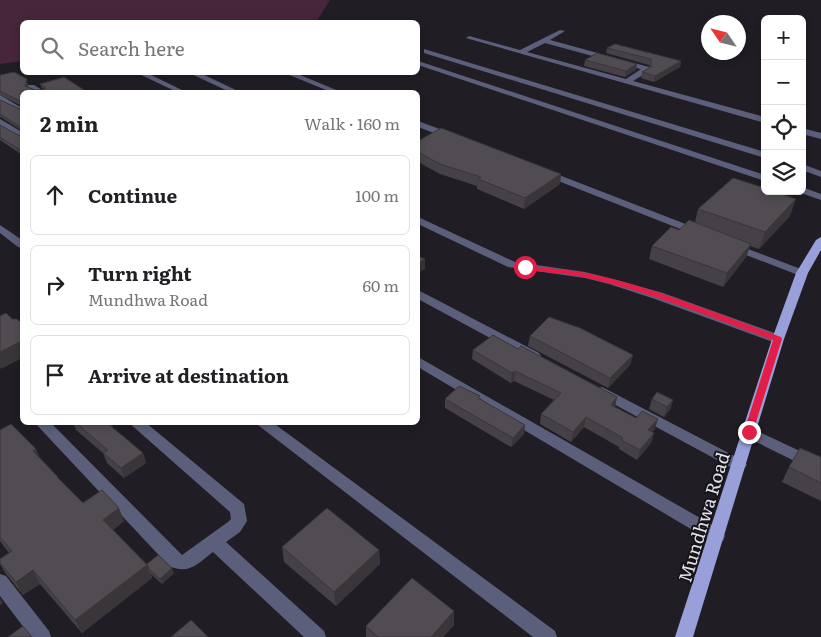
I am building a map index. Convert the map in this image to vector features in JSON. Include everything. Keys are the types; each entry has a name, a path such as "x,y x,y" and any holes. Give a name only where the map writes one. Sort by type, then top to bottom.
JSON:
{"main road":[{"name":"Mundhwa Road","path":"684,637 778,339 802,273 821,240"}],"street":[{"path":"521,52 562,31"},
{"path":"469,38 761,119"},
{"path":"543,40 646,69 627,82"},
{"path":"427,51 761,154"},
{"path":"420,64 761,177"},
{"path":"145,75 178,90"},
{"path":"197,75 231,90"},
{"path":"294,75 332,90"},
{"path":"31,87 37,90"},
{"path":"0,97 20,109"},
{"path":"0,122 20,135"},
{"path":"420,125 463,142"},
{"path":"806,131 821,136"},
{"path":"806,169 821,174"},
{"path":"537,170 802,273"},
{"path":"806,191 821,197"},
{"path":"420,221 512,264 585,275 613,282 659,296 778,339"},
{"path":"0,228 20,243"},
{"path":"420,295 548,363"},
{"path":"420,362 717,536"},
{"path":"591,386 739,465"},
{"path":"44,425 175,561 180,563 186,562 214,543 240,521 238,509 139,425"},
{"path":"265,425 548,637"},
{"path":"749,432 821,468"},
{"path":"214,543 317,637"},
{"path":"0,582 42,637"}],"shaded area":[{"path":"0,0 330,0 317,20 20,20 20,61 0,64"}],"building":[{"path":"615,44 681,61 655,76 642,72 651,67 651,59 607,48"},
{"path":"597,53 637,64 626,71 585,60"},
{"path":"14,72 27,79 25,86 35,90 20,90 20,101 0,91 0,75"},
{"path":"64,77 84,90 44,90 46,88 40,84"},
{"path":"0,100 20,109 20,127 0,114"},
{"path":"0,125 20,136 20,150 0,137"},
{"path":"441,128 561,174 525,198 478,179 481,177 440,164 420,153 420,140"},
{"path":"733,178 761,187 761,195 784,195 796,199 765,232 698,209"},
{"path":"689,220 751,244 727,273 652,246 671,227 679,230"},
{"path":"6,313 12,319 17,319 20,322 20,342 0,352 0,316"},
{"path":"549,317 580,328 633,355 610,378 530,336"},
{"path":"493,335 518,349 521,346 617,397 611,405 636,418 642,411 658,419 648,430 654,433 640,450 586,417 573,432 541,414 561,393 515,371 512,373 473,350"},
{"path":"459,386 480,396 478,398 525,425 513,438 445,399"},
{"path":"657,392 673,400 667,407 652,399"},
{"path":"11,424 36,449 33,451 83,503 102,490 119,508 103,520 147,565 75,620 33,570 16,582 0,563 0,559 12,551 0,537 0,430"},
{"path":"79,425 110,425 143,453 121,468 103,453 108,450"},
{"path":"800,448 821,457 821,483 789,467"},
{"path":"327,508 379,550 334,592 282,547"},
{"path":"158,555 172,568 160,579 149,569 147,564"},
{"path":"412,578 454,611 431,637 378,637 366,626"},
{"path":"191,620 208,637 171,637"},
{"path":"23,626 32,637 8,637"}],"route":[{"path":"525,267 585,275 613,282 659,296 778,339 749,432"}]}
